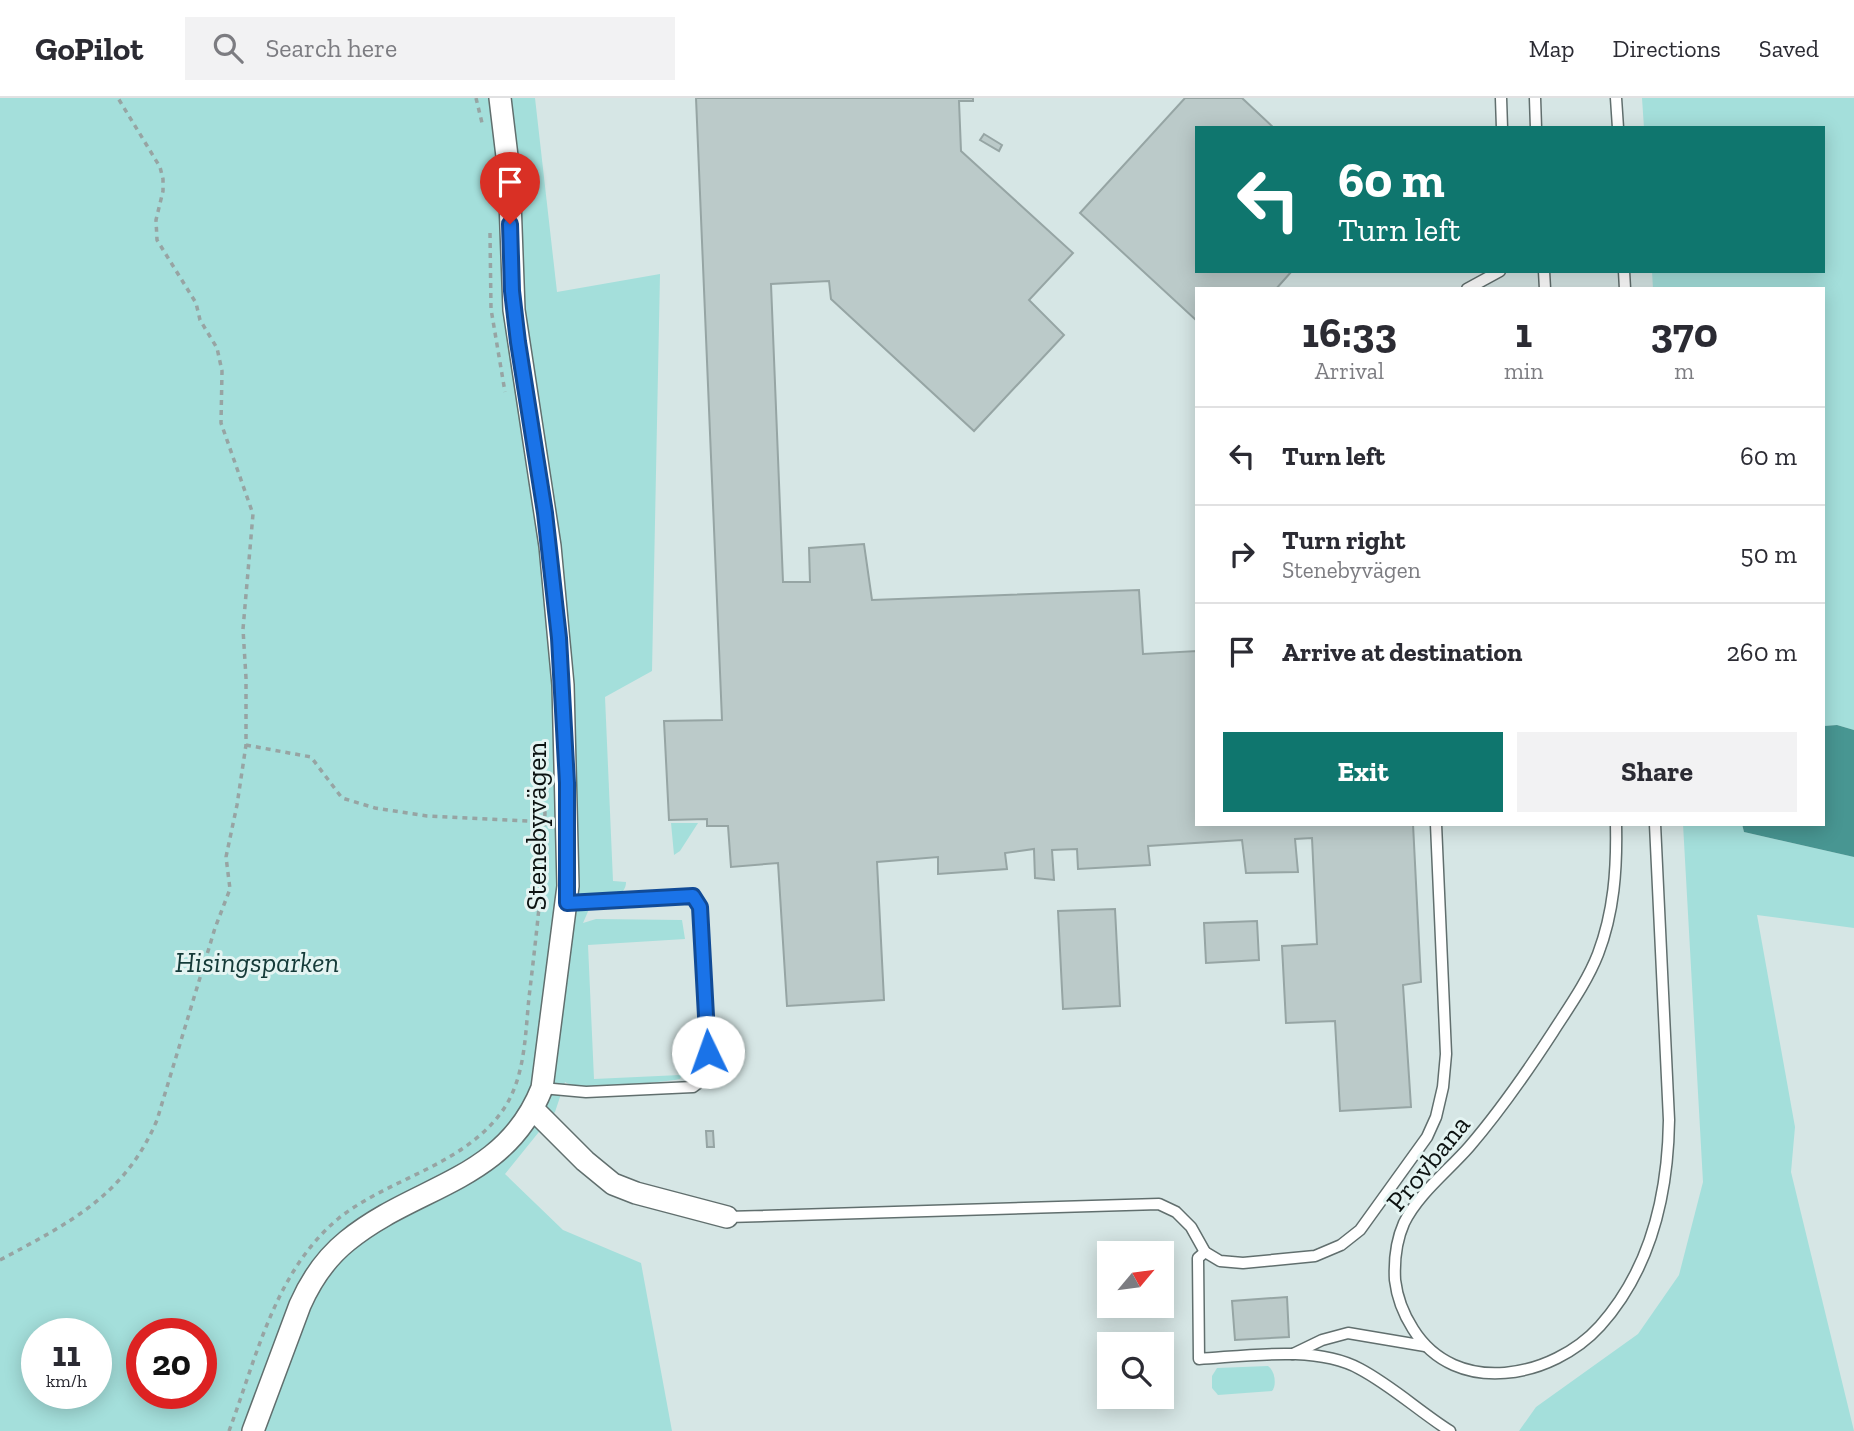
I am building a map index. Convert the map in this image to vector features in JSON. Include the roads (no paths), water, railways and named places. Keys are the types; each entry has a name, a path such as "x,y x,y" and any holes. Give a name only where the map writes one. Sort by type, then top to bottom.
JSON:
{"street":[{"name":"Stenebyvägen","path":"253,1431 303,1297 324,1264 361,1231 486,1160 515,1133 533,1109 542,1088 567,903 567,783 559,638 545,513 515,317 509,173 500,98"},
{"path":"533,1109 585,1161 613,1184 636,1194 727,1217"}],"lane":[{"path":"1500,98 1502,126"},
{"path":"1535,98 1536,126"},
{"path":"1616,98 1618,126"},
{"path":"1471,287 1496,273"},
{"path":"727,1217 1159,1204 1176,1212 1205,1252 1220,1261 1243,1263 1315,1256 1341,1245 1360,1230 1427,1136 1436,1117 1446,1054 1436,826"},
{"name":"Provbana","path":"1616,826 1614,894 1607,928 1587,977 1492,1120 1415,1206 1398,1240 1395,1270 1397,1293 1408,1320 1425,1346 1458,1367 1488,1373 1518,1372 1556,1360 1571,1351 1599,1327 1624,1293 1643,1256 1659,1213 1668,1152 1669,1120 1655,826"},
{"path":"542,1088 586,1092 693,1087 709,1076 700,907 693,896 567,903"},
{"path":"1205,1252 1198,1258 1199,1359 1293,1354 1335,1359 1360,1368 1450,1431"},
{"path":"1293,1354 1322,1340 1348,1333 1425,1346"}],"park label":[{"name":"Hisingsparken","path":"257,962"}]}
